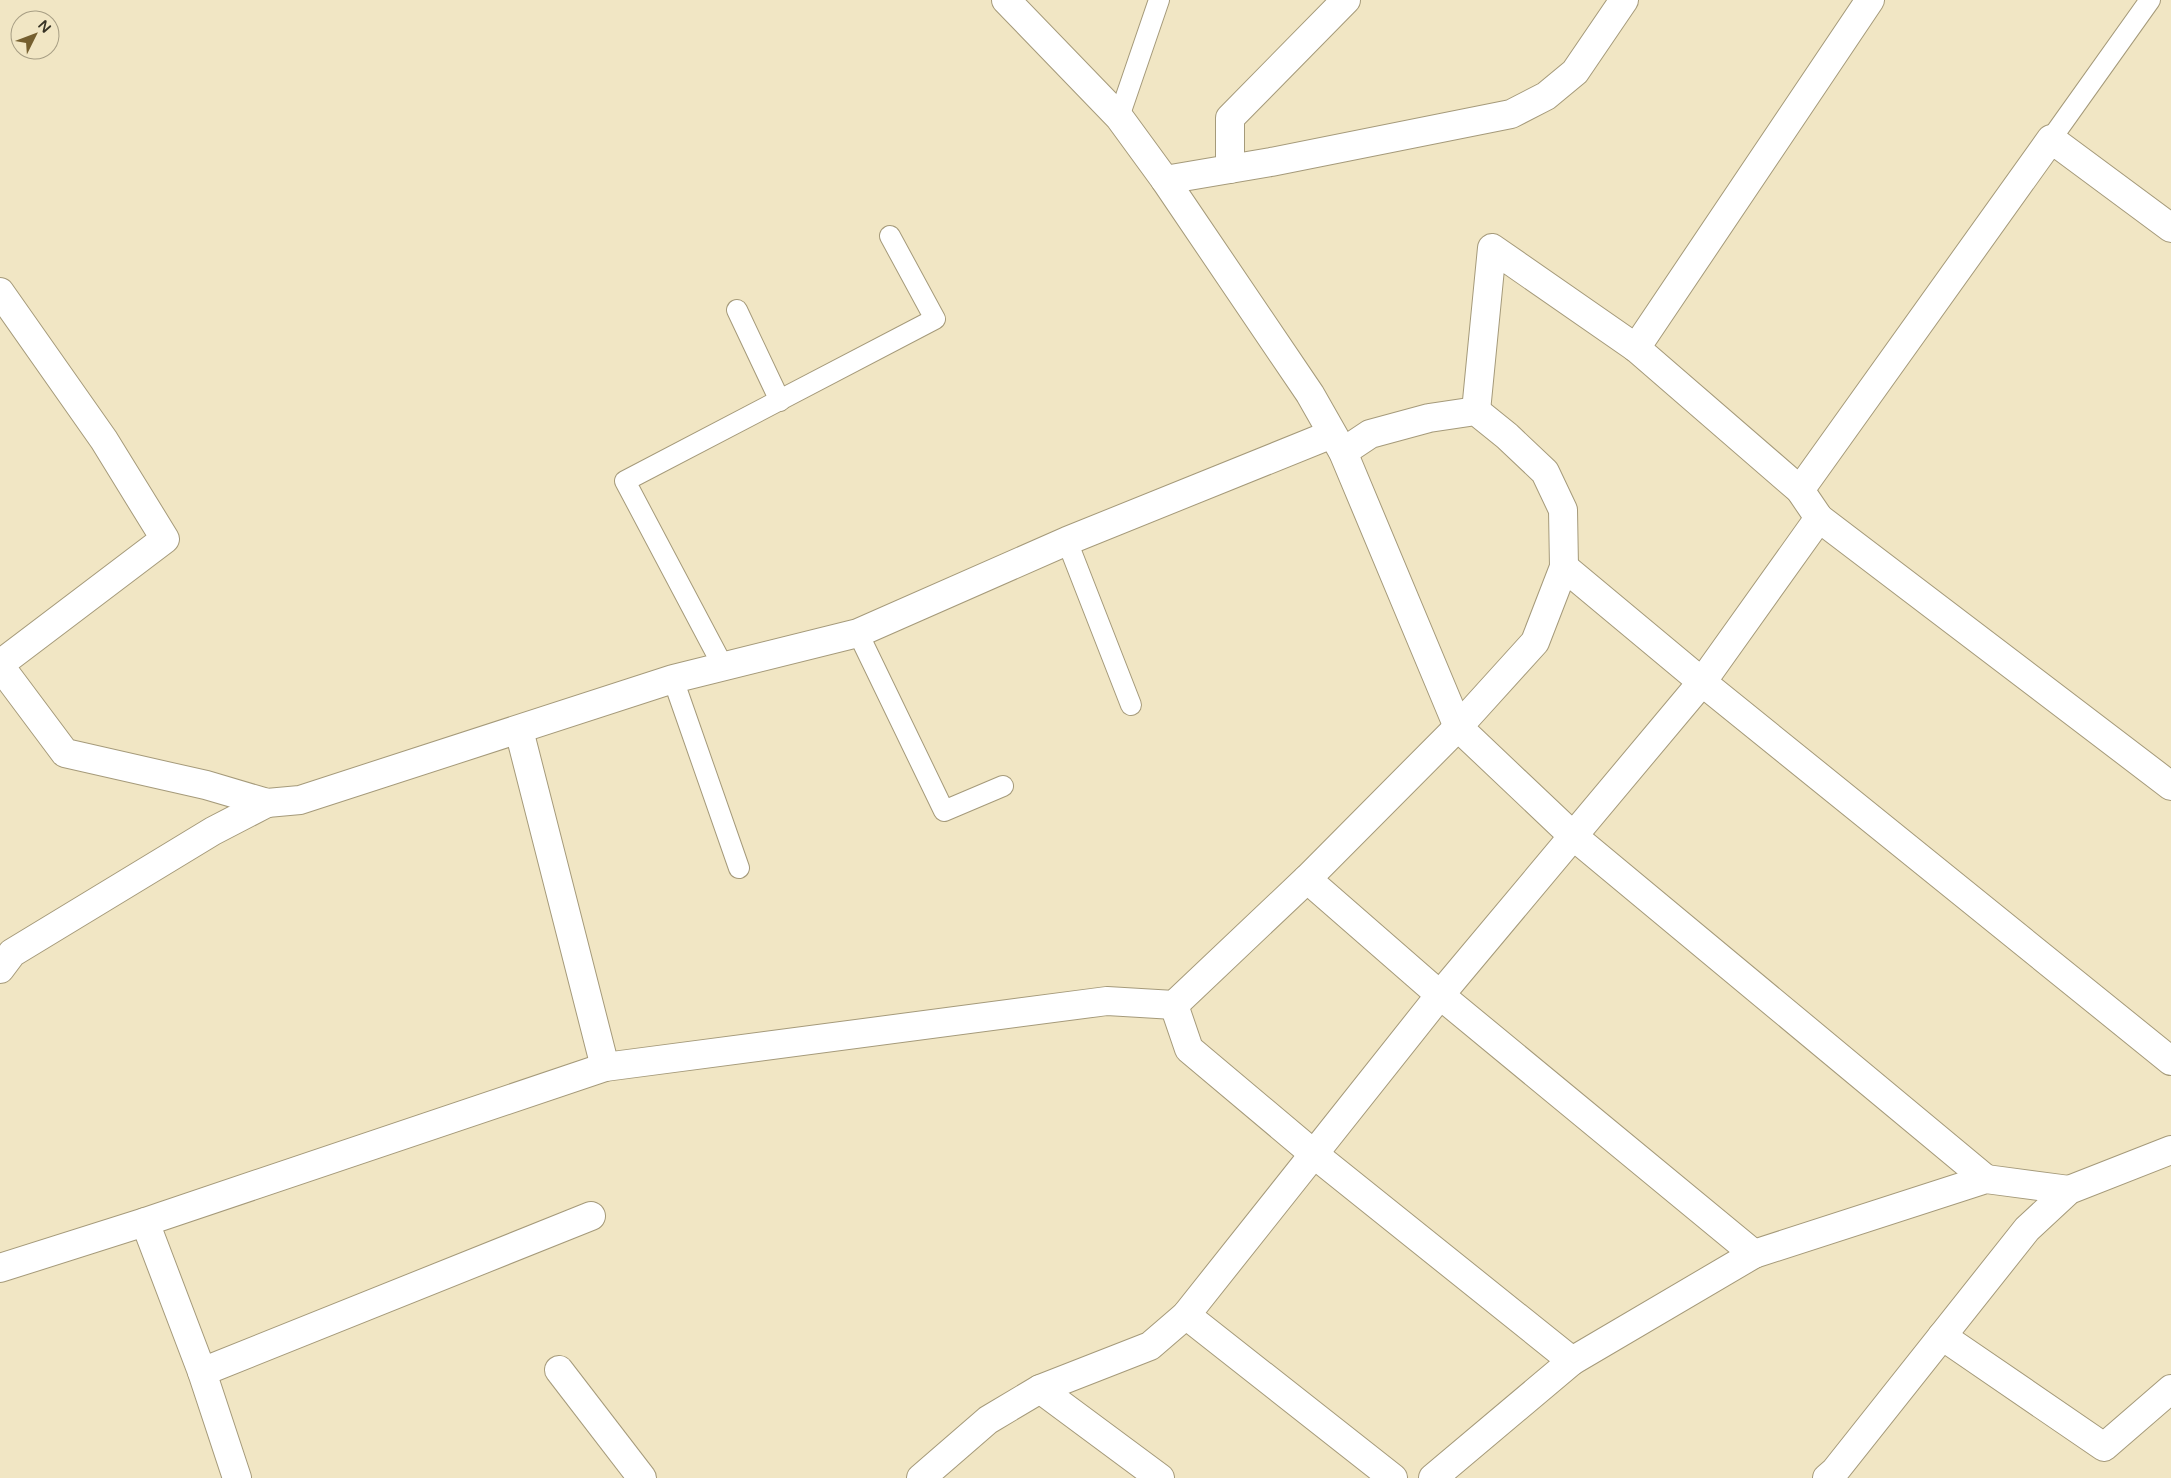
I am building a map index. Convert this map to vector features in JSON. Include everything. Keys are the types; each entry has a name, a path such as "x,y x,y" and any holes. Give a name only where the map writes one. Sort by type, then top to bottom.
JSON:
{"street":[{"path":"1006,0 1119,117 1165,180 1310,394 1337,443 1458,727 1572,835 1986,1179"},
{"path":"1230,168 1230,118 1346,0"},
{"path":"1165,180 1484,121 1511,114 1546,96 1575,72 1624,0"},
{"path":"1636,348 1870,0"},
{"path":"1800,490 2051,139 2171,228"},
{"path":"1476,411 1492,248 1636,348 1800,490 1818,518 2171,786"},
{"path":"0,292 104,440 165,539 0,665 65,753 206,786 267,803 300,800 673,679 858,634 1067,541 1337,443 1429,418 1476,411 1507,436 1545,472 1563,510 1564,567 1535,642 1458,727 1307,879 1174,1005 1107,1000 605,1068 145,1222 0,1268"},
{"path":"922,1478 988,1420 1040,1389 1150,1346 1186,1315 1315,1155 1440,995 1702,682 1818,518"},
{"path":"1564,567 1702,682 2171,1061"},
{"path":"519,730 605,1068"},
{"path":"0,969 12,953 213,831 267,803"},
{"path":"1307,879 1440,995 1754,1254"},
{"path":"1174,1005 1189,1049 1315,1155 1572,1361"},
{"path":"1827,1478 2027,1229 2069,1190 2171,1150"},
{"path":"1433,1478 1572,1361 1754,1254 1986,1179 2069,1190"},
{"path":"202,1372 591,1216"},
{"path":"145,1222 202,1372 237,1478"},
{"path":"1186,1315 1393,1478"},
{"path":"1942,1336 2104,1447 2171,1389"},
{"path":"559,1370 642,1478"},
{"path":"1040,1389 1160,1478"}],"lane":[{"path":"1119,117 1159,0"},
{"path":"2051,139 2150,0"},
{"path":"724,668 625,482 935,319 890,236"},
{"path":"737,310 780,400"},
{"path":"1067,541 1131,705"},
{"path":"858,634 944,811 1003,786"},
{"path":"673,679 739,868"}]}
